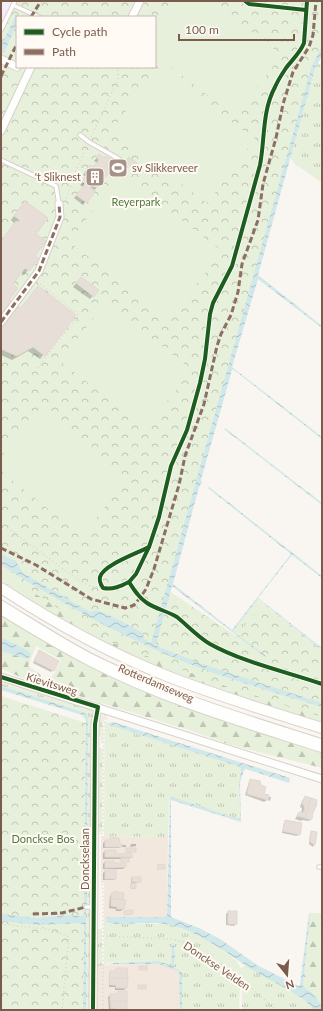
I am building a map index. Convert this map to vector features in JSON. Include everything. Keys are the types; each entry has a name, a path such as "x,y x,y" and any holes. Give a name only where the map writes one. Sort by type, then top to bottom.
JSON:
{"main road":[{"name":"Rotterdamseweg","path":"1,588 77,633 125,658 167,676 322,728"},
{"name":"Rotterdamseweg","path":"1,609 91,662 131,680 171,697 229,718 322,747"}],"street":[{"path":"132,16 140,1"},
{"path":"1,59 16,66"},
{"path":"1,131 30,70"},
{"path":"1,322 39,272 60,217 59,204"},
{"name":"Kievitsweg","path":"1,677 322,779"},
{"name":"Donckselaan","path":"93,1010 90,907 95,724 98,707"}],"lane":[{"path":"1,30 14,3 37,16"},
{"path":"80,135 89,142 119,159"},
{"path":"1,160 56,186 59,204"},
{"name":"Rotterdamseweg","path":"1,602 92,655 138,677 176,693 229,712 322,742"}],"path":[{"path":"34,280 79,315 44,358 38,368"},
{"path":"1,523 78,580 92,587 109,589"},
{"path":"100,583 103,588"},
{"path":"43,916 43,928"},
{"path":"1,924 54,930 69,937 62,1010"}],"shaded area":[{"path":"1,1 22,1 1,46"},
{"path":"101,836 168,837 167,915 164,917 104,917 104,883 101,882"},
{"path":"159,963 181,974 182,1010 93,1010 92,965"}],"green space":[{"name":"Reyerpark","path":"17,1 322,1 322,50 313,67 166,589 236,636 259,609 322,658 322,717 225,686 113,643 1,572 1,35"},
{"path":"178,1 212,1 282,55 235,116 156,56 156,30"},
{"path":"316,65 322,67 322,183 294,163 290,157"},
{"path":"158,68 255,139 207,203 111,131"},
{"path":"121,174 222,251 170,319 69,242"},
{"path":"106,302 192,370 146,428 60,361"},
{"path":"39,409 127,479 82,536 1,471 1,457"},
{"path":"1,565 36,586 25,598 1,580"},
{"path":"36,586 322,707 322,724 235,696 149,664 117,650 70,625 25,598"},
{"path":"257,599 322,650 322,662 242,638 233,631"},
{"path":"1,614 55,647 322,749 322,768 228,744 192,731 47,686 61,660 36,646 28,666 41,675 40,685 1,669 1,651 28,659 27,650 1,637"},
{"path":"1,683 92,710 91,903 89,905 87,904 88,718 83,712 1,686"},
{"name":"Donckse Bos","path":"1,696 86,723 83,1010 1,1010"},
{"path":"104,714 107,714 103,723 103,743 101,743 101,736 98,736 98,727 100,719"},
{"path":"106,721 109,725 240,767 240,818 173,797 169,800 168,837 104,836"},
{"path":"98,748 103,748 102,831 99,833 99,836 98,836"},
{"path":"89,908 91,911 91,1010 86,1010 86,909"},
{"path":"310,913 322,913 322,922 320,923 322,1006 303,986"},
{"path":"104,917 107,917 107,924 164,924 196,934 237,961 241,968 246,966 291,990 300,996 314,1010 242,1010 242,984 240,983 239,1010 182,1010 182,972 174,968 174,943 172,943 171,967 159,961 108,962 107,964 104,964"},
{"path":"322,922 322,1006 320,923"},
{"path":"97,929 102,929 102,966 97,966"}],"water":[{"path":"16,15 18,16 16,16 16,26 4,53 1,52 1,46"},
{"path":"322,45 322,56 318,63 322,67 316,65 258,275 322,326 322,328 258,279 232,367 322,437 322,439 234,370 232,370 173,584 232,630 291,554 208,488 209,487 322,576 322,578 292,555 258,598 322,648 322,650 258,599 233,631 266,656 265,657 172,586 156,644 157,646 205,665 322,703 322,707 213,673 112,629 74,609 1,565 1,554 16,561 23,573 90,612 99,611 108,614 140,631 144,635 144,639 151,643 311,69"},
{"path":"225,428 322,503 322,505 224,429"},
{"path":"1,637 27,650 31,654 28,659 1,651"},
{"path":"1,686 83,712 88,718 87,904 84,904 86,720 82,715 1,690"},
{"path":"113,722 290,778 289,783 246,769 244,770 240,783 241,822 171,800 171,917 199,928 220,939 257,965 298,986 300,985 309,913 303,986 318,1000 322,1010 314,1010 295,993 256,972 215,945 193,933 170,925 155,923 106,923 107,917 164,917 167,915 170,798 173,797 240,818 239,782 241,770 240,767 109,725 109,723"},
{"path":"84,908 86,909 86,1010 83,1010 84,925 79,923 41,925 1,921 1,914 37,918 68,915 82,916 84,915"},
{"path":"172,943 174,943 174,968 182,972 182,1010 180,1010 179,972 159,964 107,963 159,961 171,966"}],"building":[{"name":"'t Sliknest","path":"99,154 104,158 106,156 116,164 97,188 92,184 90,187 95,191 87,203 76,195 85,184 82,181 88,173 86,171 90,165 93,167 99,160 96,157"},
{"path":"129,157 137,163 133,168 125,162"},
{"path":"25,201 48,218 36,234 46,241 35,256 39,259 29,271 25,268 13,284 18,288 9,300 12,301 1,315 1,241 16,221 18,222 20,220 14,216"},
{"path":"81,277 99,290 94,297 76,283"},
{"path":"38,286 76,315 45,356 33,347 17,356 1,349 1,329 18,307 21,308"},
{"path":"39,650 59,661 54,671 34,661"},
{"path":"250,779 260,781 261,785 266,787 264,794 269,795 268,800 247,794"},
{"path":"305,796 311,798 305,818 297,816 299,812 303,813 305,808 302,804"},
{"path":"311,798 317,800 317,804 311,820 305,818"},
{"path":"285,820 302,823 300,835 283,831"},
{"path":"311,831 317,832 315,845 310,842"},
{"path":"110,837 119,838 122,847 105,847 105,840 110,840"},
{"path":"126,848 136,848 136,852 126,852"},
{"path":"105,850 116,850 116,854 131,853 133,857 105,857"},
{"path":"121,858 129,858 129,862 121,862"},
{"path":"105,861 126,863 126,867 105,868"},
{"path":"158,864 165,865 165,869 157,869"},
{"path":"105,870 116,870 116,879 105,879"},
{"path":"132,877 141,877 141,882 132,882"},
{"path":"131,883 136,884 136,888 130,888"},
{"path":"114,891 124,893 123,900 111,899 111,893 114,893"},
{"path":"111,899 126,900 124,909 117,909 117,907 111,906"},
{"path":"133,910 133,914 124,915 124,911"},
{"path":"228,911 237,911 237,924 228,924"},
{"path":"139,966 147,966 147,970 139,970"},
{"path":"116,968 127,968 128,978 109,978 110,971 116,971"},
{"path":"109,978 128,978 127,988 116,988 116,985 110,985"},
{"path":"138,985 146,985 146,989 138,989"},
{"path":"118,991 127,991 127,1001 110,1001 110,994 118,994"},
{"path":"110,1001 127,1001 127,1010 116,1010 116,1008 111,1009"}],"marked path":[{"path":"32,16 41,1"},
{"path":"1,548 36,565 91,599 125,608 134,605 146,589 154,569 179,485 185,456 204,404 217,346 221,334 231,315 238,292 242,264 258,220 263,184 276,138 283,104 293,72 309,47 313,35 316,1"},
{"path":"1,76 16,46"},
{"path":"1,322 39,271 60,217 59,204"},
{"path":"33,914 62,913 86,907"}],"cycle path":[{"path":"245,1 249,4 306,10"},
{"path":"307,1 304,43 279,79 268,106 264,125 260,165 232,266 213,303 210,314 205,359 187,430 171,466 159,517 149,547 136,574 129,582 144,601 177,617 197,635 210,644 236,656 322,684"},
{"path":"129,582 117,587 103,588 100,583 100,577 107,568 149,547"},
{"path":"1,677 98,707 95,724 93,1010"}],"place":[{"name":"sv Slikkerveer","path":"118,168"},
{"name":"'t Sliknest","path":"95,177"}]}
